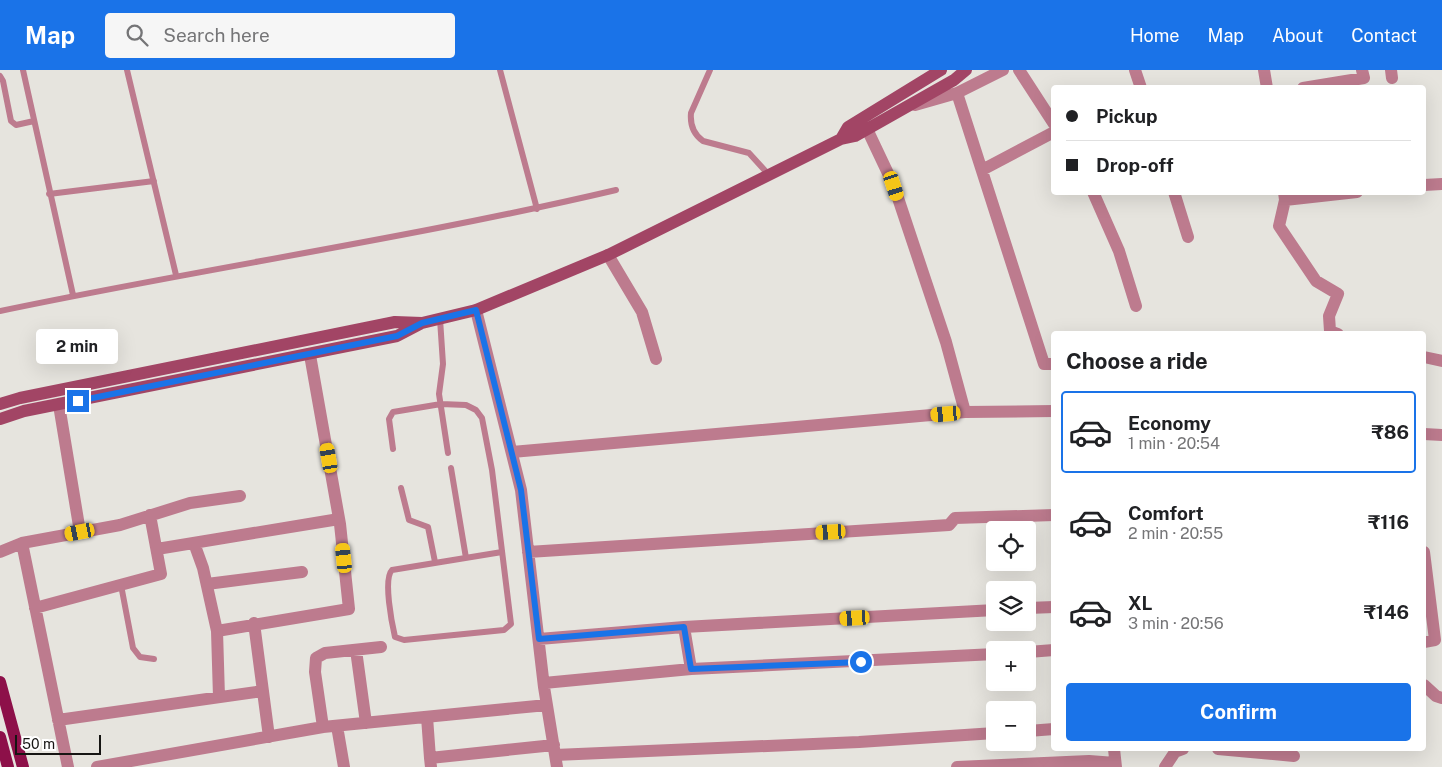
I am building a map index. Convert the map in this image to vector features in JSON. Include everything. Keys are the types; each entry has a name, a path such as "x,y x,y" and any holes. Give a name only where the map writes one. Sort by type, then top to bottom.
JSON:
{"main road":[{"path":"0,682 23,767"},
{"path":"0,737 8,767"}],"street":[{"path":"841,140 848,127 941,70"},
{"path":"0,404 20,398 394,322 422,323 476,310 608,255 841,140 855,136 954,80 966,70"},
{"path":"904,108 957,93 1003,70"},
{"path":"1019,70 1051,119"},
{"path":"1135,70 1140,85"},
{"path":"1264,70 1266,85"},
{"path":"1321,85 1364,78 1362,70"},
{"path":"957,93 1044,364 1051,364"},
{"path":"867,128 894,186 946,342 965,412"},
{"path":"982,170 1051,134"},
{"path":"1426,186 1442,184"},
{"path":"1094,195 1119,251 1136,306"},
{"path":"1175,195 1188,238"},
{"path":"1302,195 1284,196 1279,226 1316,281 1338,294 1330,316 1330,331"},
{"path":"608,255 642,312 656,359"},
{"path":"476,310 521,490 544,682 555,756"},
{"path":"0,420 24,411 397,336 422,323"},
{"path":"217,631 254,623 349,609 339,519 310,355"},
{"path":"1426,357 1442,361"},
{"path":"60,404 80,532"},
{"path":"512,452 965,412 1051,412"},
{"path":"1426,434 1442,435"},
{"path":"0,552 22,543 120,524 190,503 240,496"},
{"path":"35,608 162,574 150,515"},
{"path":"528,552 949,525 955,518 1051,515"},
{"path":"157,549 339,519"},
{"path":"22,543 68,767"},
{"path":"194,543 207,584 217,631 219,697"},
{"path":"1426,568 1435,640 1426,642"},
{"path":"207,584 302,572"},
{"path":"1036,608 1051,607"},
{"path":"539,639 684,627 986,610"},
{"path":"254,623 269,737"},
{"path":"684,627 691,669"},
{"path":"323,727 315,672 316,658 325,653 381,647"},
{"path":"356,650 366,723"},
{"path":"1036,651 1051,650"},
{"path":"544,682 691,669 986,654"},
{"path":"1426,687 1436,696 1442,698"},
{"path":"58,720 263,691"},
{"path":"97,767 323,727 547,705"},
{"path":"427,717 431,763 986,734"},
{"path":"337,726 344,767"},
{"path":"1036,730 1051,729"},
{"path":"1114,751 1116,767"},
{"path":"1165,767 1178,751"},
{"path":"1237,751 1294,757"},
{"path":"956,767 1045,765 1088,761 1115,763 1116,767"}],"lane":[{"path":"23,70 73,295"},
{"path":"127,70 176,275"},
{"path":"500,70 537,209"},
{"path":"710,70 692,112 691,120 697,136 703,141 749,153 769,175"},
{"path":"0,76 3,81 11,121 16,125 34,121"},
{"path":"50,194 154,181"},
{"path":"0,311 176,275 537,209 616,190"},
{"path":"440,319 443,364 439,388 448,453"},
{"path":"393,449 389,420 393,412 441,404 471,406 482,418 492,470 511,617 509,628 400,640 395,637 388,585 389,572 399,567 502,552"},
{"path":"451,468 466,558"},
{"path":"401,488 409,520 428,527 435,562"},
{"path":"121,585 133,648 140,657 154,659"}],"route":[{"path":"78,401 189,380 397,336 422,323 476,310 521,490 539,639 684,627 691,669 861,662"}]}
